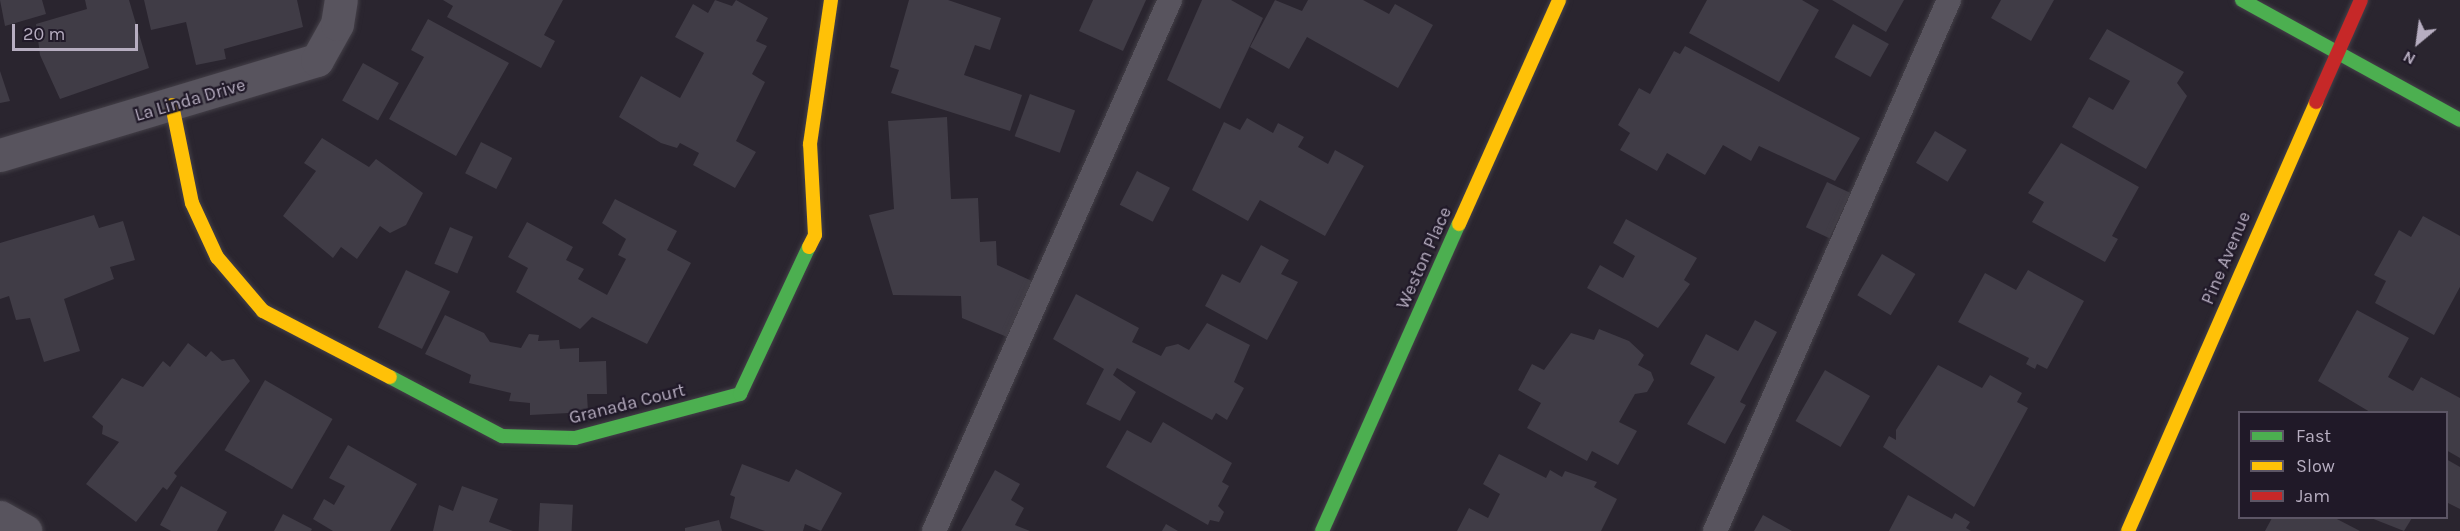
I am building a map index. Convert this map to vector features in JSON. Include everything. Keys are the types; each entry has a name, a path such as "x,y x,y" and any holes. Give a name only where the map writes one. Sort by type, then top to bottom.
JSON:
{"street":[{"name":"La Linda Drive","path":"0,155 316,60 337,24 341,0"},
{"name":"Granada Court","path":"172,105 192,203 217,257 262,311 502,436 575,438 740,394 814,234 810,144 831,0"},
{"name":"Weston Place","path":"1322,531 1559,0"},
{"path":"2242,0 2460,120"},
{"name":"Pine Avenue","path":"2128,531 2361,0"},
{"path":"0,517 25,531"}],"lane":[{"path":"934,531 1170,0"},
{"path":"1715,531 1948,0"}],"building":[{"path":"0,0 42,0 46,14 5,26"},
{"path":"85,0 129,0 149,68 60,99 40,55 36,24 87,9"},
{"path":"144,0 297,0 303,27 224,49 226,59 196,65 186,22 151,30"},
{"path":"443,0 563,0 544,35 555,41 541,68 447,17 453,6"},
{"path":"715,0 732,6 736,0 768,18 756,41 767,46 752,74 765,82 736,141 756,152 735,188 693,165 699,153 680,143 677,148 661,143 619,117 641,76 680,98 704,53 675,37 693,4 708,13"},
{"path":"909,0 948,0 1001,18 990,50 975,45 964,75 1022,95 1010,131 891,93 899,70 890,67"},
{"path":"1093,0 1146,0 1123,51 1079,31"},
{"path":"1202,0 1231,0 1263,18 1220,109 1167,80"},
{"path":"1275,0 1302,11 1308,0 1363,0 1389,14 1395,4 1433,25 1398,88 1307,37 1289,69 1250,47"},
{"path":"1707,0 1802,0 1819,10 1779,82 1689,33"},
{"path":"1832,0 1904,0 1886,32"},
{"path":"2001,0 2054,0 2031,41 1991,18"},
{"path":"428,19 509,63 456,156 389,119 424,57 411,50"},
{"path":"1853,24 1889,44 1870,77 1835,57"},
{"path":"2107,29 2184,72 2177,83 2187,96 2146,169 2072,127 2089,97 2113,110 2130,81 2089,59"},
{"path":"1685,46 1860,138 1835,181 1759,146 1751,161 1723,145 1705,175 1667,153 1657,171 1620,150 1630,133 1618,125 1639,88 1650,94 1674,51 1680,54"},
{"path":"363,63 399,83 378,120 342,101"},
{"path":"0,71 10,101 0,103"},
{"path":"1030,94 1075,110 1060,153 1015,136"},
{"path":"947,117 951,199 978,198 980,242 996,241 997,265 1032,281 1007,337 962,318 961,296 893,295 869,215 894,209 888,121"},
{"path":"1247,118 1273,133 1278,123 1304,137 1298,147 1328,164 1335,150 1364,166 1325,236 1260,200 1248,221 1192,190 1224,122 1240,130"},
{"path":"1935,131 1967,150 1948,182 1916,163"},
{"path":"322,138 369,167 376,159 423,193 406,225 390,233 380,226 357,259 341,247 333,258 283,216 316,171 304,163"},
{"path":"481,142 512,158 496,189 465,173"},
{"path":"2061,143 2139,187 2112,236 2118,239 2105,262 2032,222 2044,202 2028,193"},
{"path":"1137,171 1170,188 1153,222 1120,205"},
{"path":"1827,182 1851,193 1829,238 1806,227"},
{"path":"615,199 677,231 667,250 691,263 647,344 592,317 580,329 516,292 528,268 508,257 527,222 573,247 566,260 584,269 578,279 607,295 626,259 618,255 626,239 602,223"},
{"path":"94,215 99,228 123,221 135,260 110,267 114,279 64,299 80,351 44,362 30,318 16,320 9,296 0,299 0,243"},
{"path":"2423,216 2460,236 2460,287 2434,335 2375,303 2386,281 2374,275 2399,230 2411,237"},
{"path":"1626,219 1697,258 1684,280 1690,284 1658,328 1587,288 1600,265 1623,278 1635,256 1613,243"},
{"path":"450,227 473,237 457,274 434,264"},
{"path":"1261,245 1289,260 1281,274 1298,282 1267,340 1205,306 1222,274 1240,283"},
{"path":"1882,254 1915,274 1891,315 1857,295"},
{"path":"406,270 450,291 422,349 378,328"},
{"path":"2028,270 2084,301 2047,369 2037,364 2035,369 2026,364 2029,358 1958,322 1985,273 2016,290"},
{"path":"1076,294 1139,328 1132,342 1161,356 1166,347 1178,344 1189,350 1207,323 1250,345 1234,382 1244,388 1227,420 1216,413 1212,420 1117,368 1113,375 1136,392 1120,421 1086,404 1104,369 1053,339"},
{"path":"2357,310 2409,338 2388,377 2413,391 2421,377 2460,398 2460,458 2448,451 2448,411 2368,411 2318,381"},
{"path":"445,315 484,333 490,342 521,348 529,334 539,335 538,341 559,340 560,349 579,348 579,362 606,361 607,394 587,394 588,412 530,415 530,403 509,401 511,393 469,383 471,375 425,354"},
{"path":"1755,320 1777,332 1740,402 1746,405 1725,444 1687,424 1715,377 1690,364 1706,334 1738,351"},
{"path":"1599,329 1629,341 1644,355 1638,365 1651,372 1654,380 1647,392 1635,394 1619,422 1637,431 1618,465 1592,451 1587,461 1527,428 1541,403 1518,390 1532,364 1544,370 1571,333 1594,340"},
{"path":"188,343 206,357 211,351 222,361 234,359 250,381 174,473 177,476 167,490 163,487 136,522 86,484 119,442 102,434 103,426 92,417 122,378 143,387 163,361 170,367"},
{"path":"1938,365 1982,388 1990,375 2022,393 2017,402 2028,408 1974,507 1883,447 1889,436 1896,440 1896,430"},
{"path":"1825,370 1870,396 1841,447 1796,421"},
{"path":"265,380 333,419 292,489 224,450"},
{"path":"1163,422 1232,463 1222,482 1229,486 1218,506 1224,512 1219,522 1210,520 1208,525 1106,467 1127,430 1151,443"},
{"path":"348,445 417,484 390,531 333,531 313,519 324,499 334,505 345,486 329,478"},
{"path":"1499,454 1546,478 1550,470 1562,477 1565,471 1597,482 1594,487 1617,499 1601,531 1457,531 1469,508 1488,518 1500,494 1483,484"},
{"path":"2448,460 2460,467 2460,509 2448,503"},
{"path":"742,464 789,482 796,469 842,493 821,531 805,524 803,531 765,531 730,518 735,497 730,495"},
{"path":"995,470 1020,484 1011,500 1024,508 1015,525 1030,531 961,531"},
{"path":"181,486 227,512 217,531 171,531 160,525"},
{"path":"462,486 498,499 489,522 513,531 433,531 439,505 453,511"},
{"path":"1908,495 1952,519 1955,513 1970,522 1966,528 1971,531 1889,531"},
{"path":"540,503 573,505 572,531 539,531"},
{"path":"283,514 312,529 311,531 274,531"},
{"path":"1763,515 1792,531 1754,531"},
{"path":"2271,519 2337,519 2360,531 2265,531"},
{"path":"2374,519 2411,519 2404,531"},
{"path":"719,520 722,531 685,531 685,528"},
{"path":"1166,524 1178,531 1162,531"}],"traffic: fast":[{"path":"2242,0 2460,120"},
{"path":"1322,531 1459,224"},
{"path":"390,377 502,436 575,438 740,394 809,247"}],"traffic: slow":[{"path":"809,247 815,235 810,144 831,0"},
{"path":"1459,224 1559,0"},
{"path":"2128,531 2316,102"},
{"path":"172,105 192,203 217,257 263,311 390,377"}],"traffic: jam":[{"path":"2316,102 2361,0"}]}
